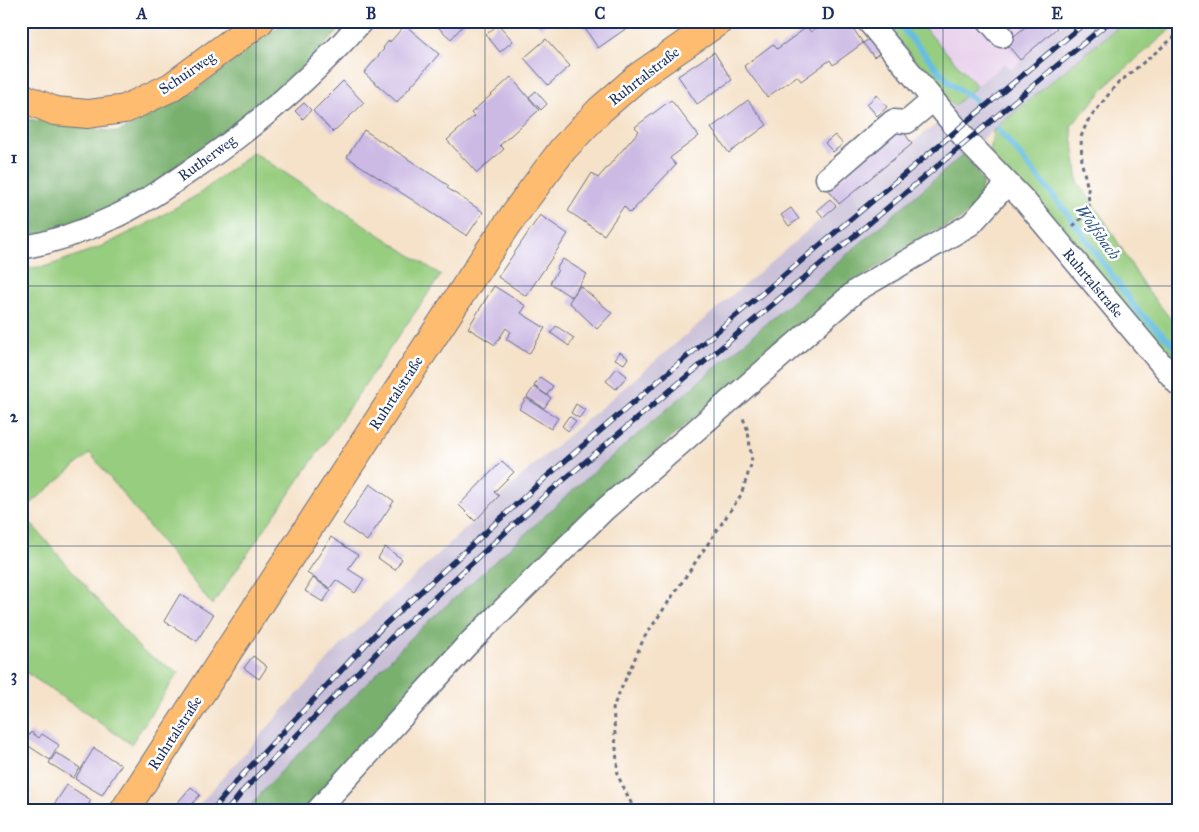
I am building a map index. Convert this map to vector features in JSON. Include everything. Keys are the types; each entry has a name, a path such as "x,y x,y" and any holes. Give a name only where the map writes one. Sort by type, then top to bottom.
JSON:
{"main road":[{"name":"Schuirweg","path":"21,96 55,110 88,114 125,109 171,87 260,21"},
{"name":"Ruhrtalstraße","path":"124,811 483,260 563,148 604,107 638,77 718,21"}],"street":[{"name":"Rutherweg","path":"21,248 49,242 113,218 166,187 209,158 272,110 336,51 362,21"},
{"name":"Ruhrtalstraße","path":"868,21 968,142 1024,200 1178,384"},
{"path":"827,178 893,121 907,122 934,100"},
{"path":"316,811 466,646 604,510 857,290 971,224 1007,184"}],"path":[{"path":"1069,230 1085,215 1089,206 1088,189 1082,164 1081,137 1087,122 1116,85 1178,34"},
{"path":"634,811 618,776 614,707 644,638 741,495 752,462 748,431 733,397"}],"shaded area":[{"path":"918,21 1066,21 1012,70 1003,63 977,86"},
{"path":"1066,21 1125,21 964,154 581,483 414,635 270,783 246,811 193,811 343,643 528,470 903,149 937,124 953,106 1004,63 1012,69"}],"green space":[{"path":"286,21 349,21 253,116 157,184 94,217 52,232 21,237 21,118 118,132 185,98"},
{"path":"882,21 918,21 977,86 953,106"},
{"path":"1125,21 1178,21 1178,23 1112,80 1071,126 1078,183 1105,221 1144,286 1178,328 1178,376 990,153 993,130"},
{"path":"253,152 441,275 212,605 90,453 21,512 21,269 48,266 105,245 199,194"},
{"path":"964,154 983,181 979,203 959,221 925,235 833,297 596,503 415,683 305,811 246,811 270,783 414,635 581,483"},
{"path":"21,512 142,651 178,673 131,744 21,669"}],"building":[{"path":"431,21 467,21 451,39"},
{"path":"534,21 549,21 541,29"},
{"path":"580,21 637,21 598,48"},
{"path":"826,21 848,21 863,43 833,65 830,60 801,81 797,76 767,97 744,66 773,44 777,49 807,27 811,32"},
{"path":"1032,21 1051,21 1057,28 1020,60 1006,43"},
{"path":"498,24 513,41 500,52 486,35"},
{"path":"405,25 439,54 397,102 364,73 389,40 390,42"},
{"path":"871,38 881,52 874,57 863,43"},
{"path":"546,39 570,66 548,85 524,58"},
{"path":"714,52 732,80 697,104 678,76"},
{"path":"511,77 539,110 500,145 504,149 477,173 447,140 474,116 471,113"},
{"path":"343,81 364,103 333,132 313,111"},
{"path":"536,91 547,104 541,110 529,97"},
{"path":"877,95 887,107 877,116 867,104"},
{"path":"671,100 699,136 670,158 676,165 630,213 624,206 604,235 568,211 592,173 598,178 639,131 635,127"},
{"path":"748,100 767,125 729,153 711,128"},
{"path":"304,103 311,110 303,119 295,111"},
{"path":"901,128 912,144 839,204 828,189"},
{"path":"364,130 449,186 447,188 483,212 467,236 347,157"},
{"path":"835,135 843,144 833,152 825,143"},
{"path":"830,199 836,206 823,217 817,210"},
{"path":"791,208 799,219 789,226 781,215"},
{"path":"540,215 568,234 526,296 498,277"},
{"path":"563,259 587,274 571,297 550,283"},
{"path":"494,286 526,306 521,313 545,328 529,354 506,339 511,332 506,328 495,345 468,328"},
{"path":"580,286 612,313 597,329 569,302"},
{"path":"556,326 574,338 569,346 551,333"},
{"path":"620,352 628,358 624,364 615,359"},
{"path":"617,368 627,376 616,389 606,381"},
{"path":"540,377 553,386 547,395 534,386"},
{"path":"534,387 551,398 544,408 527,397"},
{"path":"526,398 558,418 551,429 519,409"},
{"path":"576,404 585,410 579,418 571,413"},
{"path":"569,416 576,421 568,431 562,426"},
{"path":"502,461 514,472 494,492 499,496 475,521 459,505"},
{"path":"370,484 394,501 367,541 343,524"},
{"path":"331,537 358,555 348,569 364,579 355,593 336,580 330,588 307,573"},
{"path":"385,547 402,559 395,570 378,558"},
{"path":"313,578 331,590 323,602 305,591"},
{"path":"180,594 213,615 197,641 164,621"},
{"path":"253,656 267,667 259,679 244,668"},
{"path":"31,732 39,738 42,734 59,745 50,760 24,743"},
{"path":"94,748 121,765 102,795 75,779"},
{"path":"56,753 80,768 73,778 49,763"},
{"path":"67,785 91,800 85,811 50,811"},
{"path":"191,787 200,795 186,811 176,811 173,808"}],"waterway":[{"name":"Wolfsbach","path":"896,21 951,84 975,100"},
{"name":"Wolfsbach","path":"998,129 1066,211 1137,310 1178,349"}],"railway":[{"path":"212,811 235,783 382,627 544,479 1087,21"},
{"path":"227,811 243,791 392,637 547,494 1110,21"}]}
